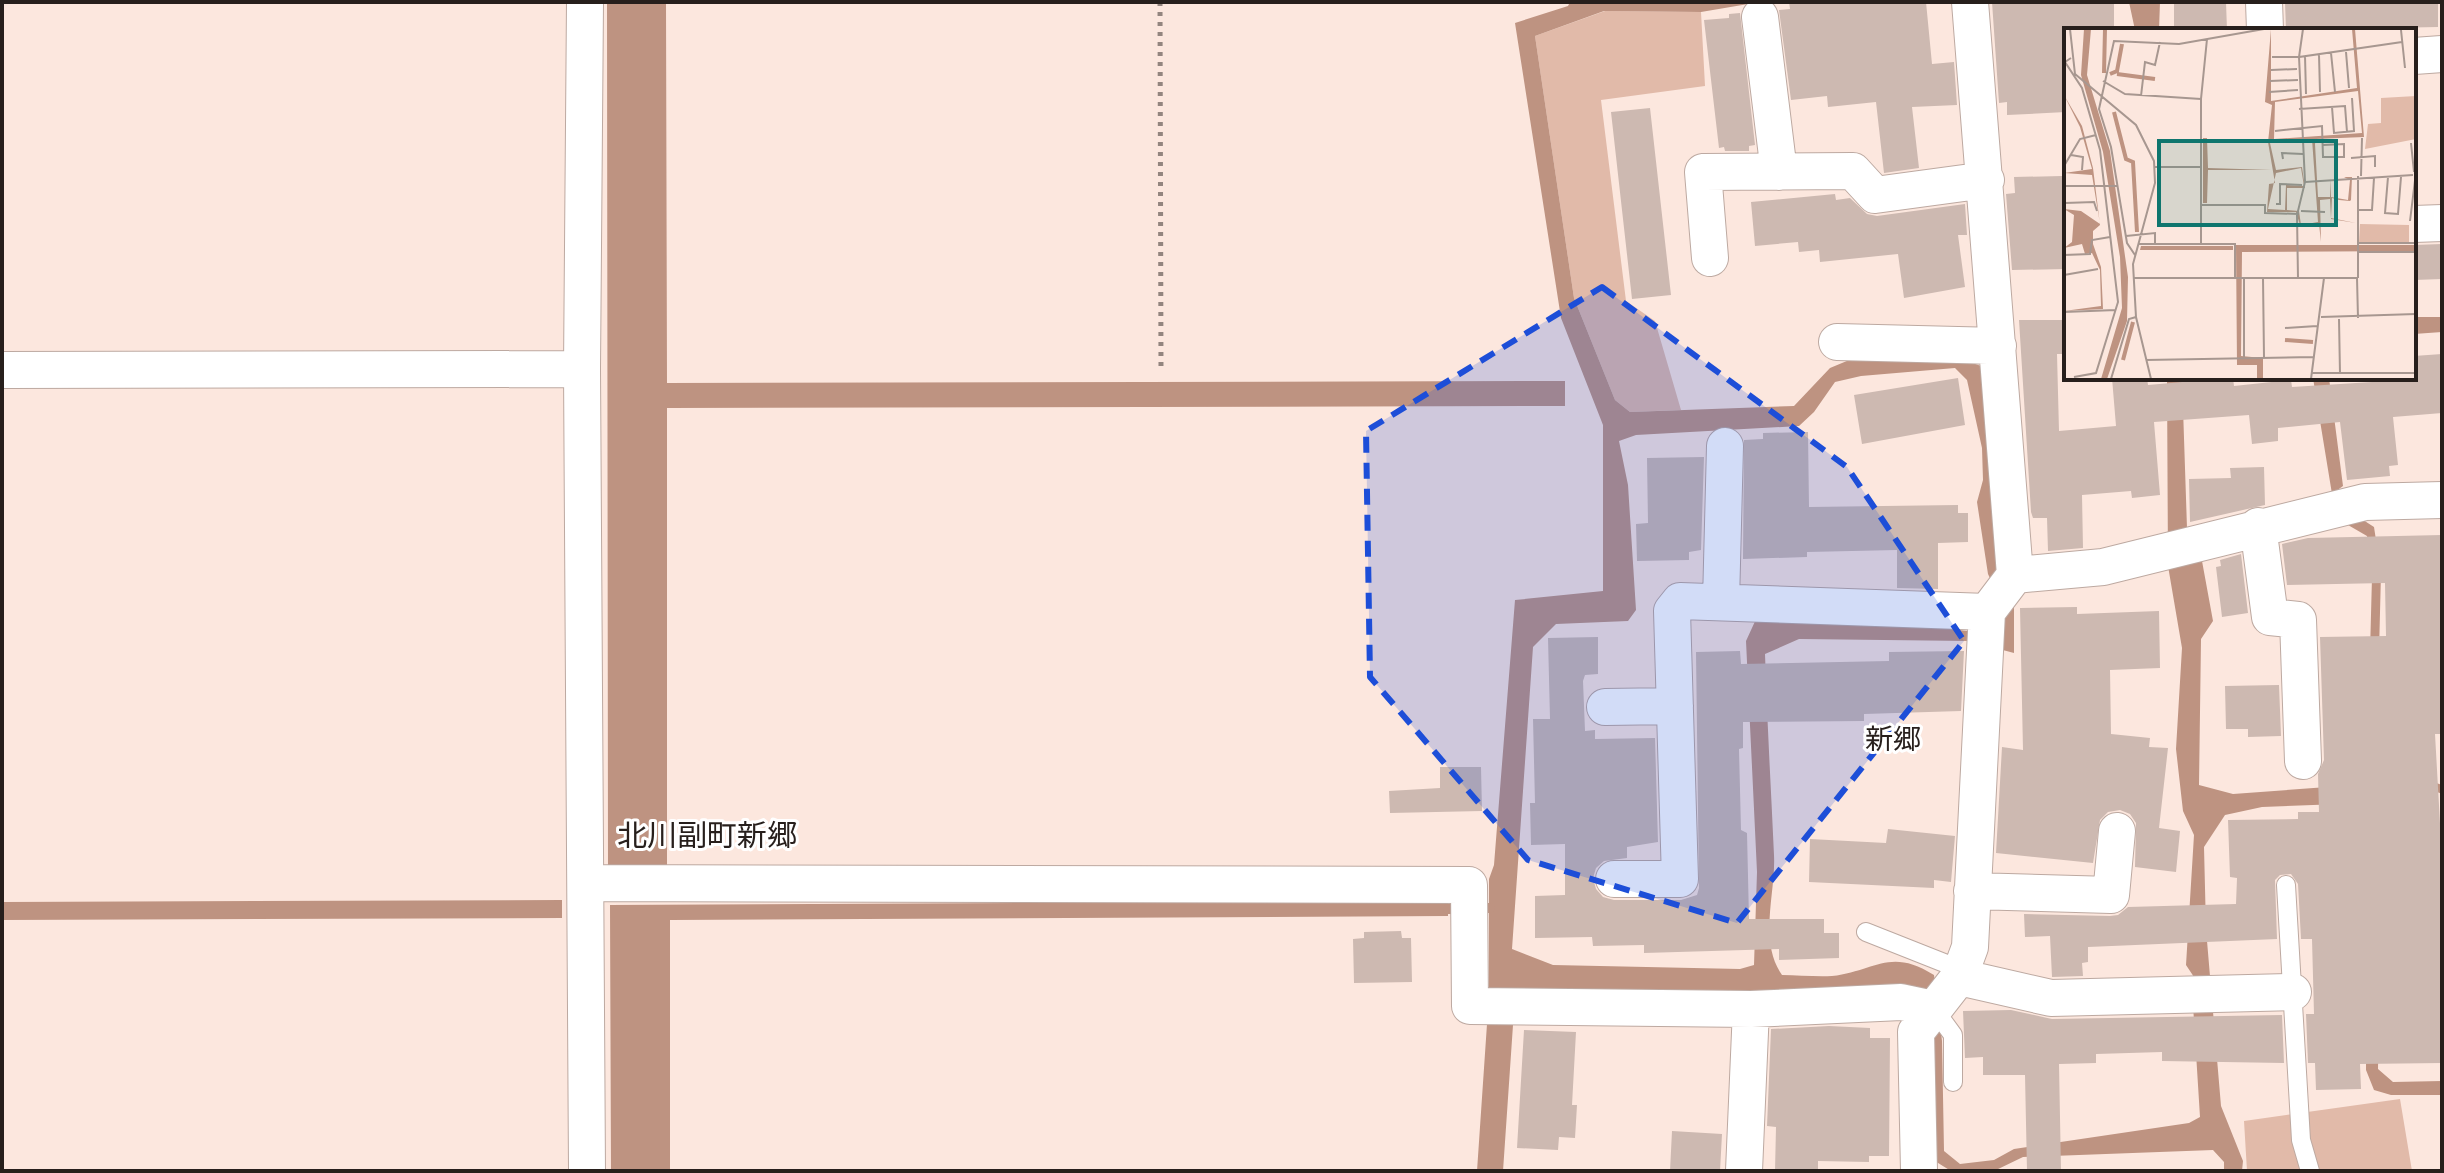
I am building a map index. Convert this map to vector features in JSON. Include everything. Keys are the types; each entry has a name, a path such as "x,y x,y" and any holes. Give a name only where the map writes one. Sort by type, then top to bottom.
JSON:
{"street":[{"path":"585,2 582,369 587,1171"},
{"path":"1919,1171 1916,1032 1940,1001 1970,947 1996,608 1998,346 1970,2"},
{"path":"2264,2 2265,28"},
{"path":"1760,17 1779,172"},
{"path":"2416,56 2442,54"},
{"path":"1710,258 1703,172 1853,171 1875,195 1986,180"},
{"path":"2416,224 2442,223"},
{"path":"1837,342 1998,346"},
{"path":"2,370 582,369"},
{"path":"1721,602 1725,446"},
{"path":"1614,879 1680,879 1672,611 1680,601 1996,608 2103,567 2258,526 2365,502 2442,500"},
{"path":"2258,526 2270,617 2298,620 2303,761"},
{"path":"1605,707 1675,706"},
{"path":"1972,891 2111,895 2117,831"},
{"path":"587,883 1469,885 1470,1006 1751,1009 2293,992"},
{"path":"1744,1171 1751,1009"}],"lane":[{"path":"2286,885 2301,1140 2310,1171"},
{"path":"1866,932 1940,1001 1953,1035 1953,1082"}],"path":[{"path":"1160,2 1161,368"}],"highlighted area":[{"path":"1602,287 1847,467 1964,641 1737,923 1528,860 1370,677 1366,431"}],"shaded area":[{"path":"607,2 666,2 667,383 1565,381 1565,406 667,408 667,865 608,865"},
{"path":"1570,2 1760,2 1701,12 1604,11 1535,36 1574,298 1615,400 1630,412 1794,406 1830,368 1854,358 1949,355 1984,367 2014,600 2014,653 1969,641 1799,639 1765,654 1774,855 1769,932 1775,962 1782,975 1832,976 1894,962 1919,967 1934,975 1942,1041 1944,1151 1960,1164 1994,1160 2014,1149 2189,1123 2200,1117 2193,1005 2196,980 2186,965 2194,835 2183,811 2176,749 2182,648 2168,566 2167,380 2182,380 2187,528 2202,561 2213,621 2201,639 2199,785 2233,794 2341,786 2369,690 2372,577 2367,536 2348,525 2360,518 2374,527 2381,573 2378,691 2428,780 2442,785 2442,794 2425,787 2383,797 2378,1069 2393,1082 2442,1081 2442,1095 2391,1095 2374,1090 2366,1070 2367,824 2340,804 2262,807 2225,815 2204,847 2206,929 2221,1106 2243,1161 2242,1171 2224,1171 2224,1162 2213,1150 2023,1157 1994,1171 1951,1171 1930,1158 1924,990 1860,993 1489,990 1489,879 1494,865 1515,600 1603,591 1603,425 1561,318 1515,23 1568,6","holes":["1955,368 1967,380 1982,448 1983,480 1977,502 1988,574 2003,606 1999,635 1951,629 1948,620 1757,617 1746,641 1757,872 1754,965 1740,969 1553,965 1512,949 1533,647 1556,624 1628,621 1636,610 1628,485 1619,441 1636,435 1799,426 1814,412 1835,382 1861,376"]},
{"path":"2129,2 2160,2 2159,28 2135,28"},
{"path":"1605,11 1701,12 1705,86 1601,100 1626,301 1655,321 1681,410 1630,412 1615,400 1574,298 1535,36"},
{"path":"2416,317 2442,317 2442,332 2416,334"},
{"path":"2313,380 2329,380 2343,486 2332,494"},
{"path":"562,900 562,918 2,920 2,902"},
{"path":"1448,901 1448,916 670,920 670,1171 611,1171 610,905"},
{"path":"1487,1024 1513,1025 1503,1171 1477,1171"},
{"path":"2400,1099 2412,1171 2247,1171 2244,1121"}],"building":[{"path":"1789,2 1926,2 1932,64 1954,62 1957,105 1912,107 1919,168 1884,173 1876,102 1828,107 1827,96 1791,100 1779,10 1790,9"},
{"path":"1992,2 2114,2 2114,28 2064,28 2064,112 2007,115 2007,102 1999,103"},
{"path":"2174,2 2226,2 2227,28 2174,28"},
{"path":"2285,2 2438,2 2438,27 2286,28"},
{"path":"1740,13 1755,145 1749,146 1749,151 1725,151 1724,147 1719,148 1704,20 1729,18 1729,14"},
{"path":"1650,108 1671,295 1632,299 1611,112"},
{"path":"2062,176 2064,269 2012,270 2006,194 2015,193 2014,177"},
{"path":"1835,194 1836,200 1850,198 1867,214 1877,216 1965,204 1967,235 1958,235 1965,287 1904,298 1898,254 1820,262 1819,250 1799,252 1798,242 1755,246 1751,202"},
{"path":"2442,244 2442,279 2416,280 2416,245"},
{"path":"2019,320 2064,320 2064,354 2057,354 2059,431 2116,426 2112,380 2147,380 2148,385 2233,380 2234,386 2291,380 2292,387 2372,380 2416,380 2416,356 2442,354 2442,413 2393,417 2398,465 2389,466 2390,476 2347,480 2340,422 2278,428 2278,441 2252,444 2249,415 2154,422 2160,495 2132,498 2131,491 2082,495 2083,548 2048,551 2047,518 2033,518"},
{"path":"1958,378 1965,425 1862,444 1854,395"},
{"path":"1808,432 1809,507 1958,505 1958,513 1968,513 1968,542 1938,543 1938,589 1897,588 1897,550 1807,552 1807,557 1743,559 1744,440 1763,439 1763,433"},
{"path":"1704,457 1701,550 1689,552 1689,560 1637,561 1636,524 1648,523 1647,458"},
{"path":"2264,467 2265,505 2190,522 2189,479 2231,478 2230,468"},
{"path":"2442,535 2442,734 2435,734 2441,841 2442,1063 2360,1064 2361,1089 2316,1090 2315,1063 2308,1063 2306,1014 2314,1014 2312,939 2301,939 2298,884 2291,874 2280,875 2275,880 2277,939 2088,947 2088,962 2082,963 2083,976 2052,977 2050,936 2025,937 2024,914 2110,916 2118,915 2128,907 2236,904 2237,878 2230,877 2228,820 2298,819 2298,812 2319,812 2318,774 2324,760 2320,637 2386,636 2385,583 2287,585 2282,544 2308,538"},
{"path":"2241,554 2248,613 2222,617 2216,567 2221,566 2220,560"},
{"path":"2077,607 2077,614 2159,611 2160,668 2110,670 2111,734 2150,738 2149,747 2168,748 2159,828 2180,831 2176,872 2135,867 2136,823 2130,814 2120,810 2108,812 2100,820 2093,863 1996,853 2002,747 2023,750 2020,608"},
{"path":"1598,637 1598,674 1585,675 1583,681 1585,731 1595,730 1595,739 1655,738 1658,842 1627,847 1627,858 1604,861 1596,868 1593,878 1596,889 1603,897 1614,900 1681,900 1697,895 1696,652 1740,651 1741,664 1889,661 1889,652 1964,651 1961,711 1864,714 1864,721 1743,722 1743,748 1739,749 1741,830 1747,833 1749,919 1824,919 1824,933 1839,933 1839,958 1779,960 1779,949 1644,953 1644,945 1593,946 1592,937 1535,938 1535,896 1565,895 1565,844 1531,845 1530,803 1535,803 1533,719 1550,719 1548,638"},
{"path":"2279,685 2281,736 2248,737 2248,729 2226,729 2225,686"},
{"path":"1440,767 1481,767 1482,811 1390,813 1389,791 1440,788"},
{"path":"1888,829 1955,836 1951,882 1934,880 1934,888 1809,882 1810,839 1886,843"},
{"path":"1401,931 1402,938 1411,938 1412,982 1354,983 1353,939 1364,938 1364,932"},
{"path":"2011,1010 2052,1019 2282,1015 2284,1063 2162,1061 2162,1052 2096,1054 2096,1063 2059,1064 2061,1171 2027,1171 2025,1075 1983,1075 1983,1057 1965,1058 1963,1011"},
{"path":"1829,1026 1870,1028 1870,1038 1890,1038 1889,1156 1869,1156 1869,1162 1818,1161 1818,1171 1775,1171 1776,1127 1767,1126 1771,1029"},
{"path":"1524,1030 1576,1032 1572,1105 1577,1105 1575,1138 1559,1137 1558,1150 1517,1148"},
{"path":"1672,1131 1722,1134 1720,1171 1670,1171"}],"waterway":[{"path":"1448,909 1490,908"}],"district":[{"name":"新郷","path":"1893,739"},
{"name":"北川副町新郷","path":"707,836"}]}
